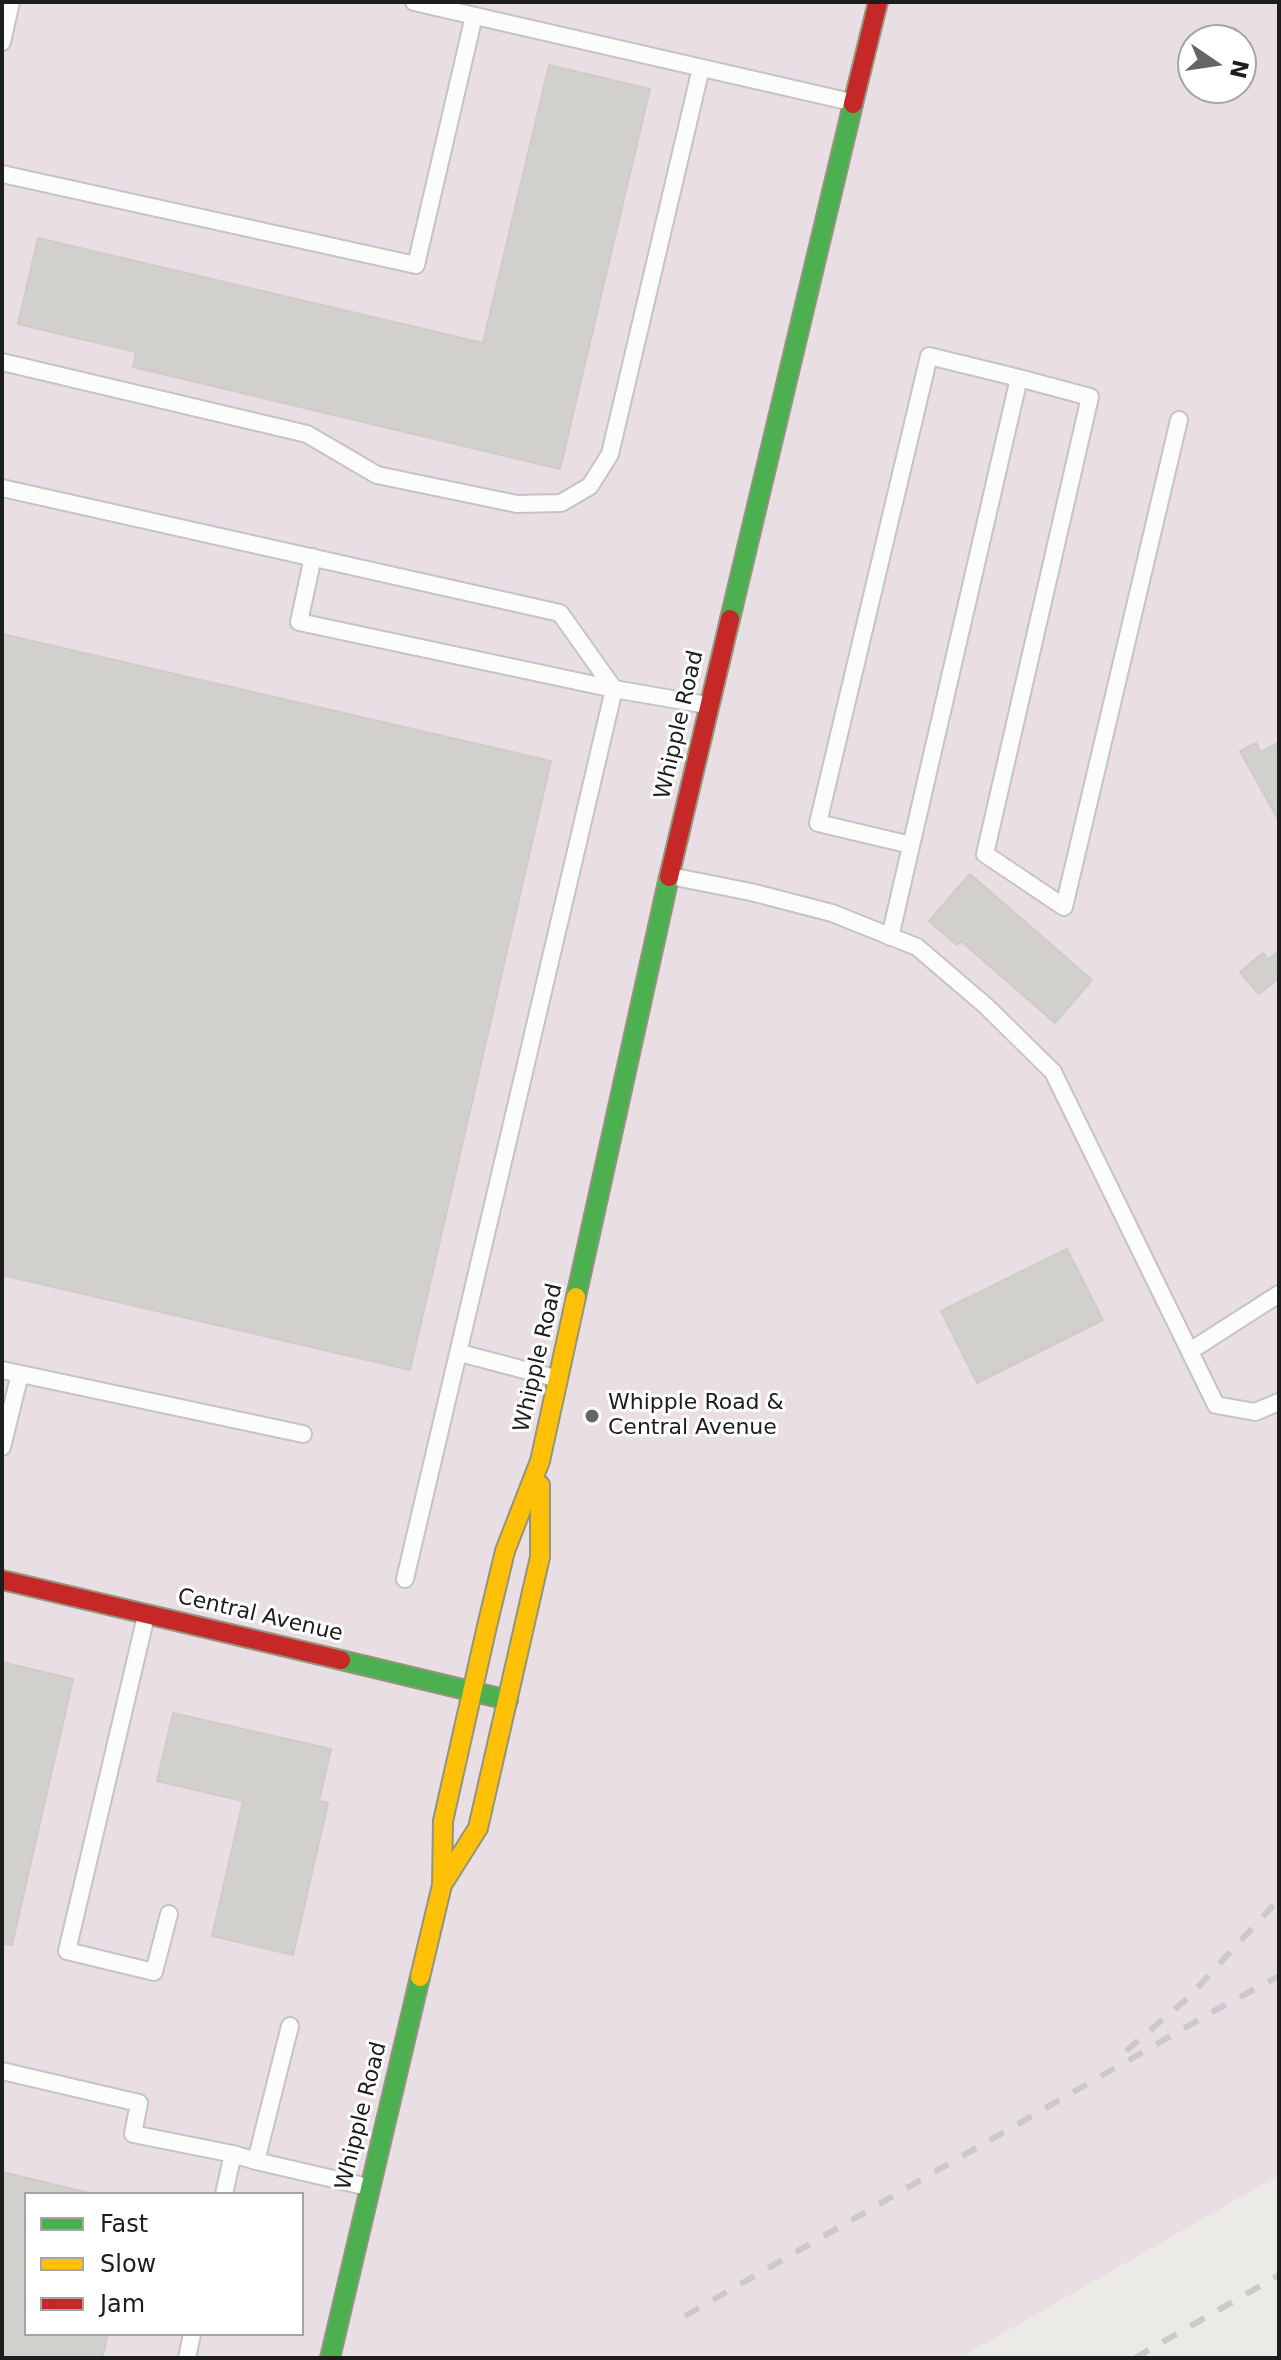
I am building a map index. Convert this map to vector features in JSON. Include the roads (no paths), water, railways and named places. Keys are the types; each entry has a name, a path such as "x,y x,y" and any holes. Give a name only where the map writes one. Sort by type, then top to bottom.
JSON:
{"main road":[{"name":"Whipple Road","path":"330,2358 442,1885 443,1821 505,1551 540,1461 669,875 878,2"},
{"name":"Whipple Road","path":"442,1885 478,1828 508,1700 540,1557 540,1461"},
{"name":"Central Avenue","path":"2,1580 508,1700"}],"lane":[{"path":"2,42 11,2"},
{"path":"414,2 853,102"},
{"path":"2,174 416,265 474,16"},
{"path":"2,362 307,434 377,475 517,504 561,503 590,486 610,454 701,68"},
{"path":"911,845 818,823 929,356 1090,397 985,854 1064,907 1179,420"},
{"path":"890,937 1019,378"},
{"path":"2,488 560,613 614,689 405,1579"},
{"path":"313,557 299,622 614,689 710,706"},
{"path":"669,875 832,913 917,947 986,1006 1053,1072 1216,1405 1255,1412 1279,1402"},
{"path":"1190,1351 1279,1294"},
{"path":"460,1353 559,1379"},
{"path":"2,1370 303,1434"},
{"path":"2,1447 20,1374"},
{"path":"147,1614 67,1951 154,1972 169,1914"},
{"path":"256,2161 290,2026"},
{"path":"2,2071 139,2103 133,2134 369,2187"},
{"path":"224,2192 233,2154"},
{"path":"187,2358 192,2336"}],"railway":[{"path":"1126,2051 1189,1997 1279,1899"},
{"path":"685,2316 1279,1976"},
{"path":"1135,2358 1279,2275"}],"place":[{"name":"Whipple Road & Central Avenue","path":"592,1416"}]}
